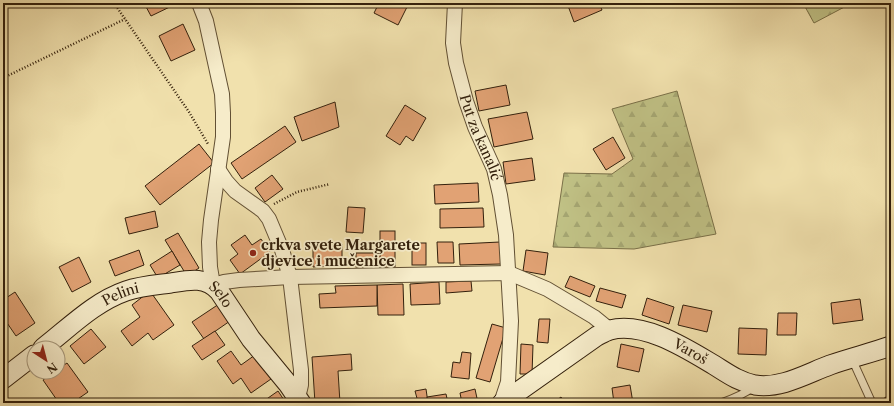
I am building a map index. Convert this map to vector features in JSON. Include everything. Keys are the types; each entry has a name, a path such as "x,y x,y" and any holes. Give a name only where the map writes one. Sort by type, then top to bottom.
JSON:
{"main road":[{"name":"Pelini","path":"53,340 93,308 126,291 148,285 186,280 198,280 213,285"},
{"name":"Selo","path":"213,285 251,339 300,400"},
{"name":"Varoš","path":"502,403 597,336 610,330 634,329 661,337 674,342 739,380 756,385 792,381 852,358 891,346"},
{"path":"3,380 26,361"}],"street":[{"name":"Selo","path":"199,3 206,21 222,94 223,113 223,137 209,242 210,267 213,285"},
{"name":"Put za kanalić","path":"455,3 453,43 456,63 466,101 494,169 500,195 506,235 511,321 508,382 502,403"},
{"name":"Selo","path":"218,169 235,191 263,211 269,219 279,244 290,277 301,370 300,400"},
{"path":"213,285 240,280 290,277 508,273 547,289 594,317 610,330"}],"lane":[{"path":"852,358 872,403"},
{"path":"720,403 747,392 756,385"}],"path":[{"path":"114,3 212,148 220,154"},
{"path":"3,78 125,19"},
{"path":"263,211 297,192 330,184"}],"green space":[{"path":"803,3 852,3 814,23"},
{"path":"677,91 716,234 634,249 553,247 564,173 612,174 633,159 612,109"}],"building":[{"path":"144,3 178,3 151,16"},
{"path":"379,3 409,3 398,25 374,13"},
{"path":"567,3 599,3 602,10 574,22"},
{"path":"183,24 195,50 171,61 159,36"},
{"path":"506,85 510,105 479,111 475,91"},
{"path":"335,102 339,127 302,141 294,117"},
{"path":"405,105 426,118 413,141 406,136 400,145 386,136"},
{"path":"527,112 533,139 494,147 488,119"},
{"path":"285,126 296,142 242,179 231,163"},
{"path":"613,137 625,158 606,170 593,149"},
{"path":"199,144 214,163 160,205 145,186"},
{"path":"532,158 535,180 506,184 503,162"},
{"path":"272,175 283,189 265,202 255,188"},
{"path":"478,183 479,202 435,204 434,185"},
{"path":"348,207 365,208 363,233 346,232"},
{"path":"483,208 484,227 440,228 440,209"},
{"path":"155,211 158,227 129,234 125,218"},
{"path":"380,231 395,231 395,267 380,267"},
{"path":"178,233 199,268 187,276 165,240"},
{"name":"crkva svete Margarete djevice i mučenice","path":"245,235 252,245 261,239 270,252 240,274 230,260 238,254 231,245"},
{"path":"437,242 453,242 454,263 438,263"},
{"path":"500,242 501,264 460,265 459,244"},
{"path":"412,243 426,243 426,265 412,265"},
{"path":"313,244 342,244 342,266 313,267"},
{"path":"139,250 144,265 115,276 109,261"},
{"path":"526,250 548,253 545,275 523,271"},
{"path":"172,251 180,265 158,278 150,265"},
{"path":"356,253 380,253 380,267 356,267"},
{"path":"79,257 91,282 72,292 59,267"},
{"path":"570,276 595,286 590,297 565,287"},
{"path":"471,281 472,291 446,293 446,282"},
{"path":"439,282 440,304 411,305 410,284"},
{"path":"403,284 404,315 378,315 377,285"},
{"path":"377,285 377,306 320,308 319,294 336,293 335,286"},
{"path":"600,288 626,295 622,308 596,301"},
{"path":"150,291 174,325 153,340 148,333 132,346 121,331 140,317 132,305"},
{"path":"15,292 35,323 16,336 3,317 3,300"},
{"path":"647,298 674,307 669,324 642,315"},
{"path":"860,299 863,320 833,324 831,303"},
{"path":"219,304 230,321 204,339 192,322"},
{"path":"683,305 712,311 707,332 678,325"},
{"path":"778,313 797,313 796,335 777,335"},
{"path":"539,319 550,319 548,343 537,342"},
{"path":"492,324 506,328 490,382 476,378"},
{"path":"739,328 767,329 766,355 738,354"},
{"path":"91,329 106,347 84,364 70,346"},
{"path":"215,331 225,345 202,360 192,346"},
{"path":"521,344 533,345 532,374 520,374"},
{"path":"621,344 644,349 639,372 617,367"},
{"path":"231,351 241,365 255,355 271,379 251,393 241,378 233,384 217,361"},
{"path":"462,352 471,353 469,379 451,377 453,362 460,363"},
{"path":"351,354 352,370 338,371 340,403 315,403 312,357"},
{"path":"66,364 88,392 72,403 59,403 43,380 66,380"},
{"path":"630,385 633,403 614,403 612,388"},
{"path":"426,389 428,403 412,403 418,402 415,391"},
{"path":"475,389 478,403 462,403 460,393"},
{"path":"278,391 286,403 261,403"},
{"path":"891,393 891,403 885,403 882,400"},
{"path":"446,394 448,403 428,403 427,397"},
{"path":"561,397 565,403 553,403"}],"place":[{"name":"crkva svete Margarete djevice i mučenice","path":"253,253"}]}
